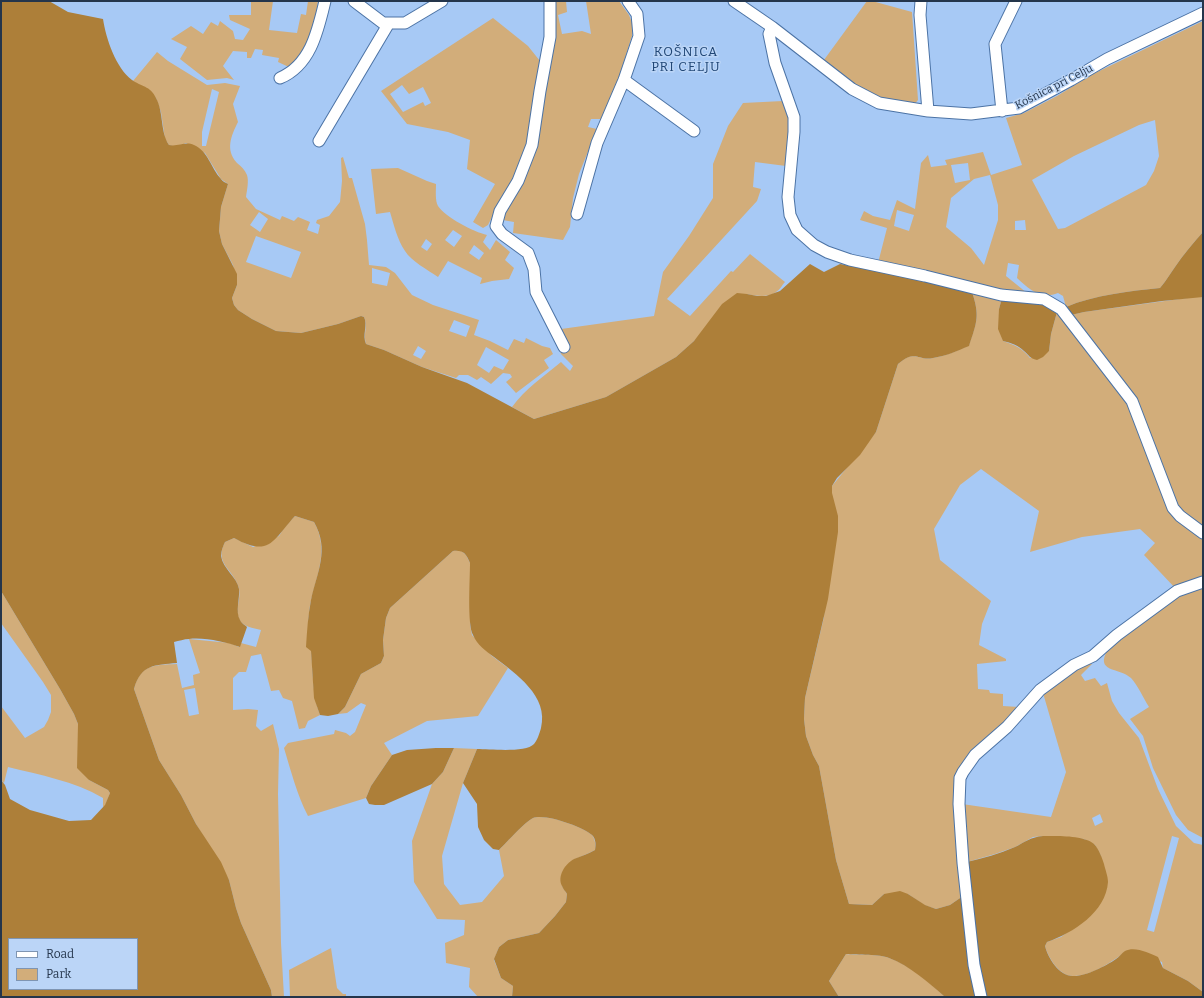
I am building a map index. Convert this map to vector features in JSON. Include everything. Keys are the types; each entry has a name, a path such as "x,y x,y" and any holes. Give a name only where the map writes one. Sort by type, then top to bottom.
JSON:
{"street":[{"path":"280,78 289,74 303,62 313,45 325,1"},
{"path":"354,1 383,23 405,23 442,1"},
{"path":"550,1 550,37 532,145 518,181 500,211 496,226 502,234 528,252 534,269 536,292 564,347"},
{"path":"577,214 597,143 624,80 639,36 637,14 628,1"},
{"name":"Košnica pri Celju","path":"734,1 772,27 852,90 879,103 928,112 971,114 1019,108 1108,59 1203,13"},
{"path":"921,1 920,15 928,112"},
{"path":"1002,111 995,44 1016,1"},
{"path":"319,142 389,23"},
{"path":"772,27 769,34 775,63 794,117 788,197 790,215 797,230 814,245 827,252 850,260 925,276 1002,295 1044,299 1061,309 1132,401 1174,508 1180,516 1203,533"},
{"path":"624,80 694,131"},
{"path":"981,997 974,965 958,804 960,778 963,772 975,755 1007,727 1040,690 1074,665 1093,656 1117,635 1177,591 1203,582"}],"green space":[{"path":"251,1 273,1 269,30 297,33 301,14 306,15 308,1 318,1 312,39 291,68 278,62 279,58 262,55 263,50 255,49 251,58 247,58 247,52 233,51 223,66 234,80 227,78 207,80 180,59 187,47 171,39 191,26 203,34 211,22 218,26 220,21 233,31 235,39 243,40 250,29 230,20 229,15 251,15"},
{"path":"545,1 566,1 567,12 558,15 562,34 582,31 591,34 586,1 619,1 629,15 633,25 632,36 618,80 602,119 591,119 588,127 597,129 579,174 573,198 570,227 563,240 513,233 514,222 497,219 523,175 547,54"},
{"path":"867,1 912,12 918,100 914,105 874,96 821,64"},
{"path":"493,18 528,46 540,61 534,111 524,161 488,225 483,228 473,222 495,184 467,169 470,140 448,132 407,124 381,91","holes":["402,85 409,94 423,87 431,103 425,106 423,102 403,112 390,94"]},
{"path":"1203,21 1203,232 1160,288 1124,292 1088,299 1066,307 1063,296 1058,293 1052,295 1040,294 1021,282 1017,278 1019,265 1008,263 1006,276 1027,293 1017,293 878,263 887,228 860,220 864,211 873,216 890,220 897,200 915,209 921,163 928,155 931,167 947,165 945,160 983,152 991,175 1022,165 1006,118 1024,113 1057,96 1091,75","holes":["1155,120 1159,156 1154,171 1146,185 1065,228 1058,229 1032,180 1074,156 1139,125","968,163 970,180 955,183 951,165","990,175 998,205 998,220 984,265 971,248 946,227 951,198 974,179","897,210 914,215 909,231 894,226","1025,220 1026,230 1015,230 1015,221"]},
{"path":"157,52 168,61 207,85 225,83 240,86 233,104 238,122 231,138 230,148 233,158 248,177 246,197 256,209 280,220 282,216 294,221 298,217 310,222 307,230 318,234 320,225 316,223 317,220 329,216 340,202 342,181 341,158 343,157 349,178 352,178 365,224 369,265 386,267 395,273 412,295 433,305 479,320 474,335 508,350 514,339 524,343 526,338 542,346 550,348 553,354 544,360 549,368 516,393 506,382 512,377 510,374 503,373 491,384 481,377 477,380 468,375 459,375 456,378 422,367 384,350 366,344 365,320 364,317 361,316 338,324 301,333 276,331 238,310 234,305 232,298 237,285 233,265 222,244 219,231 221,207 228,184 221,179 205,153 186,143 176,147 169,145 165,139 161,112 156,98 133,81","holes":["212,89 219,92 206,146 202,146 202,132","259,212 268,219 260,232 250,225","256,236 301,252 291,278 246,262","372,268 390,273 387,286 372,283","454,320 470,326 466,337 449,331","418,346 426,351 421,359 413,355","486,347 509,360 503,370 494,366 489,373 477,365"]},
{"path":"783,101 789,113 789,138 786,166 755,162 753,187 761,189 757,201 667,299 690,316 731,271 733,272 750,254 785,282 780,289 773,294 766,296 747,294 676,357 606,397 534,419 512,407 517,400 561,362 570,371 573,366 561,354 554,330 654,316 663,272 689,236 713,198 713,164 728,126 743,103"},
{"path":"398,168 436,184 436,201 438,206 447,215 460,224 487,235 483,242 490,250 496,240 510,252 505,260 514,268 509,279 480,284 482,278 448,261 438,277 415,262 408,255 400,242 390,212 376,214 371,169","holes":["453,230 462,236 454,247 445,240","426,239 432,244 427,251 421,247","474,245 484,253 479,260 469,253"]},
{"path":"972,292 1002,298 999,309 1003,341 1018,347 1030,358 1049,351 1051,334 1057,312 1131,403 1172,513 1203,537 1203,578 1176,589 1144,555 1155,543 1140,529 1082,537 1030,552 1039,511 981,469 960,485 934,529 940,560 991,601 982,624 979,645 1006,659 1006,661 977,664 978,689 989,690 990,693 1003,694 1003,706 1019,707 962,766 963,896 950,905 936,909 924,905 908,894 884,894 872,905 849,904 836,860 819,766 806,736 804,719 805,698 824,617 832,486 876,432 898,364 908,357 916,356 928,359 951,353 969,345 974,330 977,313"},
{"path":"1202,296 1203,530 1181,514 1148,432 1071,315"},
{"path":"295,516 314,522 319,534 321,557 308,622 314,691 320,715 308,721 305,728 299,729 292,701 283,698 279,690 271,691 261,654 251,656 246,672 239,672 233,678 233,710 258,710 256,726 261,731 273,724 279,749 278,794 281,943 284,997 272,997 271,990 241,923 229,880 181,795 159,760 134,689 140,675 144,670 155,666 177,664 182,688 194,685 193,675 200,673 189,639 230,643 239,647 241,643 256,647 261,630 243,624 239,619 239,589 237,582 223,562 222,550 225,542 234,538 253,547 279,536","holes":["195,688 199,714 189,716 184,690"]},
{"path":"460,550 466,555 470,563 470,625 472,635 492,656 508,668 478,716 427,721 384,743 392,755 371,786 366,798 308,816 297,791 284,748 288,743 334,734 335,730 346,733 350,736 355,732 366,705 361,703 347,713 338,714 345,707 361,674 381,663 384,656 383,640 386,618 390,608 453,551"},
{"path":"1203,585 1203,838 1188,830 1176,815 1153,768 1143,736 1130,719 1149,707 1131,678 1106,666 1104,657 1108,649 1173,598"},
{"path":"1,591 74,714 78,724 78,745 89,780 108,790 110,793 105,806 103,807 103,798 92,792 69,783 44,776 8,767 4,783 1,780 1,706 25,738 44,727 51,712 51,695 1,623"},
{"path":"1092,664 1081,675 1085,681 1095,678 1101,686 1107,683 1112,701 1119,713 1139,738 1158,789 1176,826 1194,843 1203,845 1203,992 1188,981 1163,968 1162,962 1126,951 1101,968 1079,976 1063,973 1051,960 1045,946 1047,942 1061,937 1090,916 1104,897 1101,856 1095,845 1084,839 1043,836 1033,837 1015,847 967,862 962,804 1051,817 1066,772 1043,693 1082,666","holes":["1100,814 1103,822 1095,826 1092,818","1172,836 1179,838 1154,932 1147,930"]},
{"path":"454,748 477,749 463,783 442,856 444,884 460,905 482,902 504,876 499,850 533,818 546,817 581,828 592,835 595,842 595,850 573,860 562,886 567,894 566,902 555,916 539,933 508,940 499,947 494,960 501,978 513,986 512,997 478,997 469,987 470,968 446,963 445,943 464,935 465,920 437,919 414,882 412,841 432,784 443,772"},
{"path":"331,948 337,988 343,994 346,994 346,997 290,997 289,970"},
{"path":"846,954 880,956 897,961 919,974 945,997 839,997 829,981"}],"shaded area":[{"path":"1,1 49,1 68,12 103,19 109,44 121,68 132,80 154,94 160,110 164,134 169,145 191,144 199,148 206,155 222,180 228,184 221,207 219,231 222,244 237,274 237,285 232,298 234,305 238,310 276,331 301,333 338,324 361,316 364,317 366,344 384,350 422,367 467,383 534,419 606,397 676,357 694,341 722,304 737,293 766,296 780,291 810,264 824,272 840,264 896,275 934,280 972,292 977,313 974,331 969,346 951,353 928,359 916,356 909,357 898,364 876,432 860,455 837,478 832,486 832,493 838,516 838,532 828,599 805,698 804,719 806,736 819,766 836,860 849,904 872,905 884,894 900,891 908,894 925,905 936,909 950,905 963,896 968,966 977,997 945,997 918,975 897,961 880,956 846,954 829,981 839,997 512,997 513,986 501,978 494,959 499,947 508,940 539,933 566,902 567,894 562,887 560,878 565,867 574,859 595,850 596,844 592,835 581,828 555,819 539,817 533,818 525,824 499,850 493,849 484,840 478,827 477,804 463,783 477,749 516,750 530,747 534,744 541,728 542,716 540,706 529,687 521,678 479,645 475,639 470,621 470,563 464,553 460,551 453,551 390,608 386,618 383,640 384,656 381,663 361,674 345,707 338,714 328,716 320,715 314,698 311,651 306,647 311,600 321,561 321,542 319,532 314,522 295,516 270,544 256,546 246,544 234,538 225,542 221,554 222,561 238,585 239,617 241,622 247,627 240,647 208,639 187,639 174,642 177,663 162,664 145,670 137,681 134,689 159,760 181,795 196,824 221,862 229,880 241,923 271,990 272,997 1,997 1,780 5,785 10,799 30,810 69,821 91,820 105,805 110,793 108,790 89,780 77,768 78,724 74,714 1,591"},
{"path":"1203,232 1203,297 1162,301 1071,315 1066,307 1088,299 1124,292 1160,288"},
{"path":"1002,298 1042,302 1057,312 1051,334 1049,351 1043,357 1037,360 1031,358 1022,349 1012,343 1003,341 998,329 999,309"},
{"path":"454,748 443,772 432,784 384,805 369,804 366,798 371,786 392,755 407,750"},
{"path":"1043,836 1063,836 1090,841 1097,848 1101,856 1108,880 1106,893 1095,912 1077,927 1047,942 1045,946 1046,951 1055,966 1063,973 1068,975 1083,975 1107,965 1125,951 1133,949 1158,957 1163,968 1188,981 1203,992 1203,997 986,997 978,965 967,862 1003,852 1032,839"}],"district":[{"name":"KOŠNICA PRI CELJU","path":"686,60"}]}
